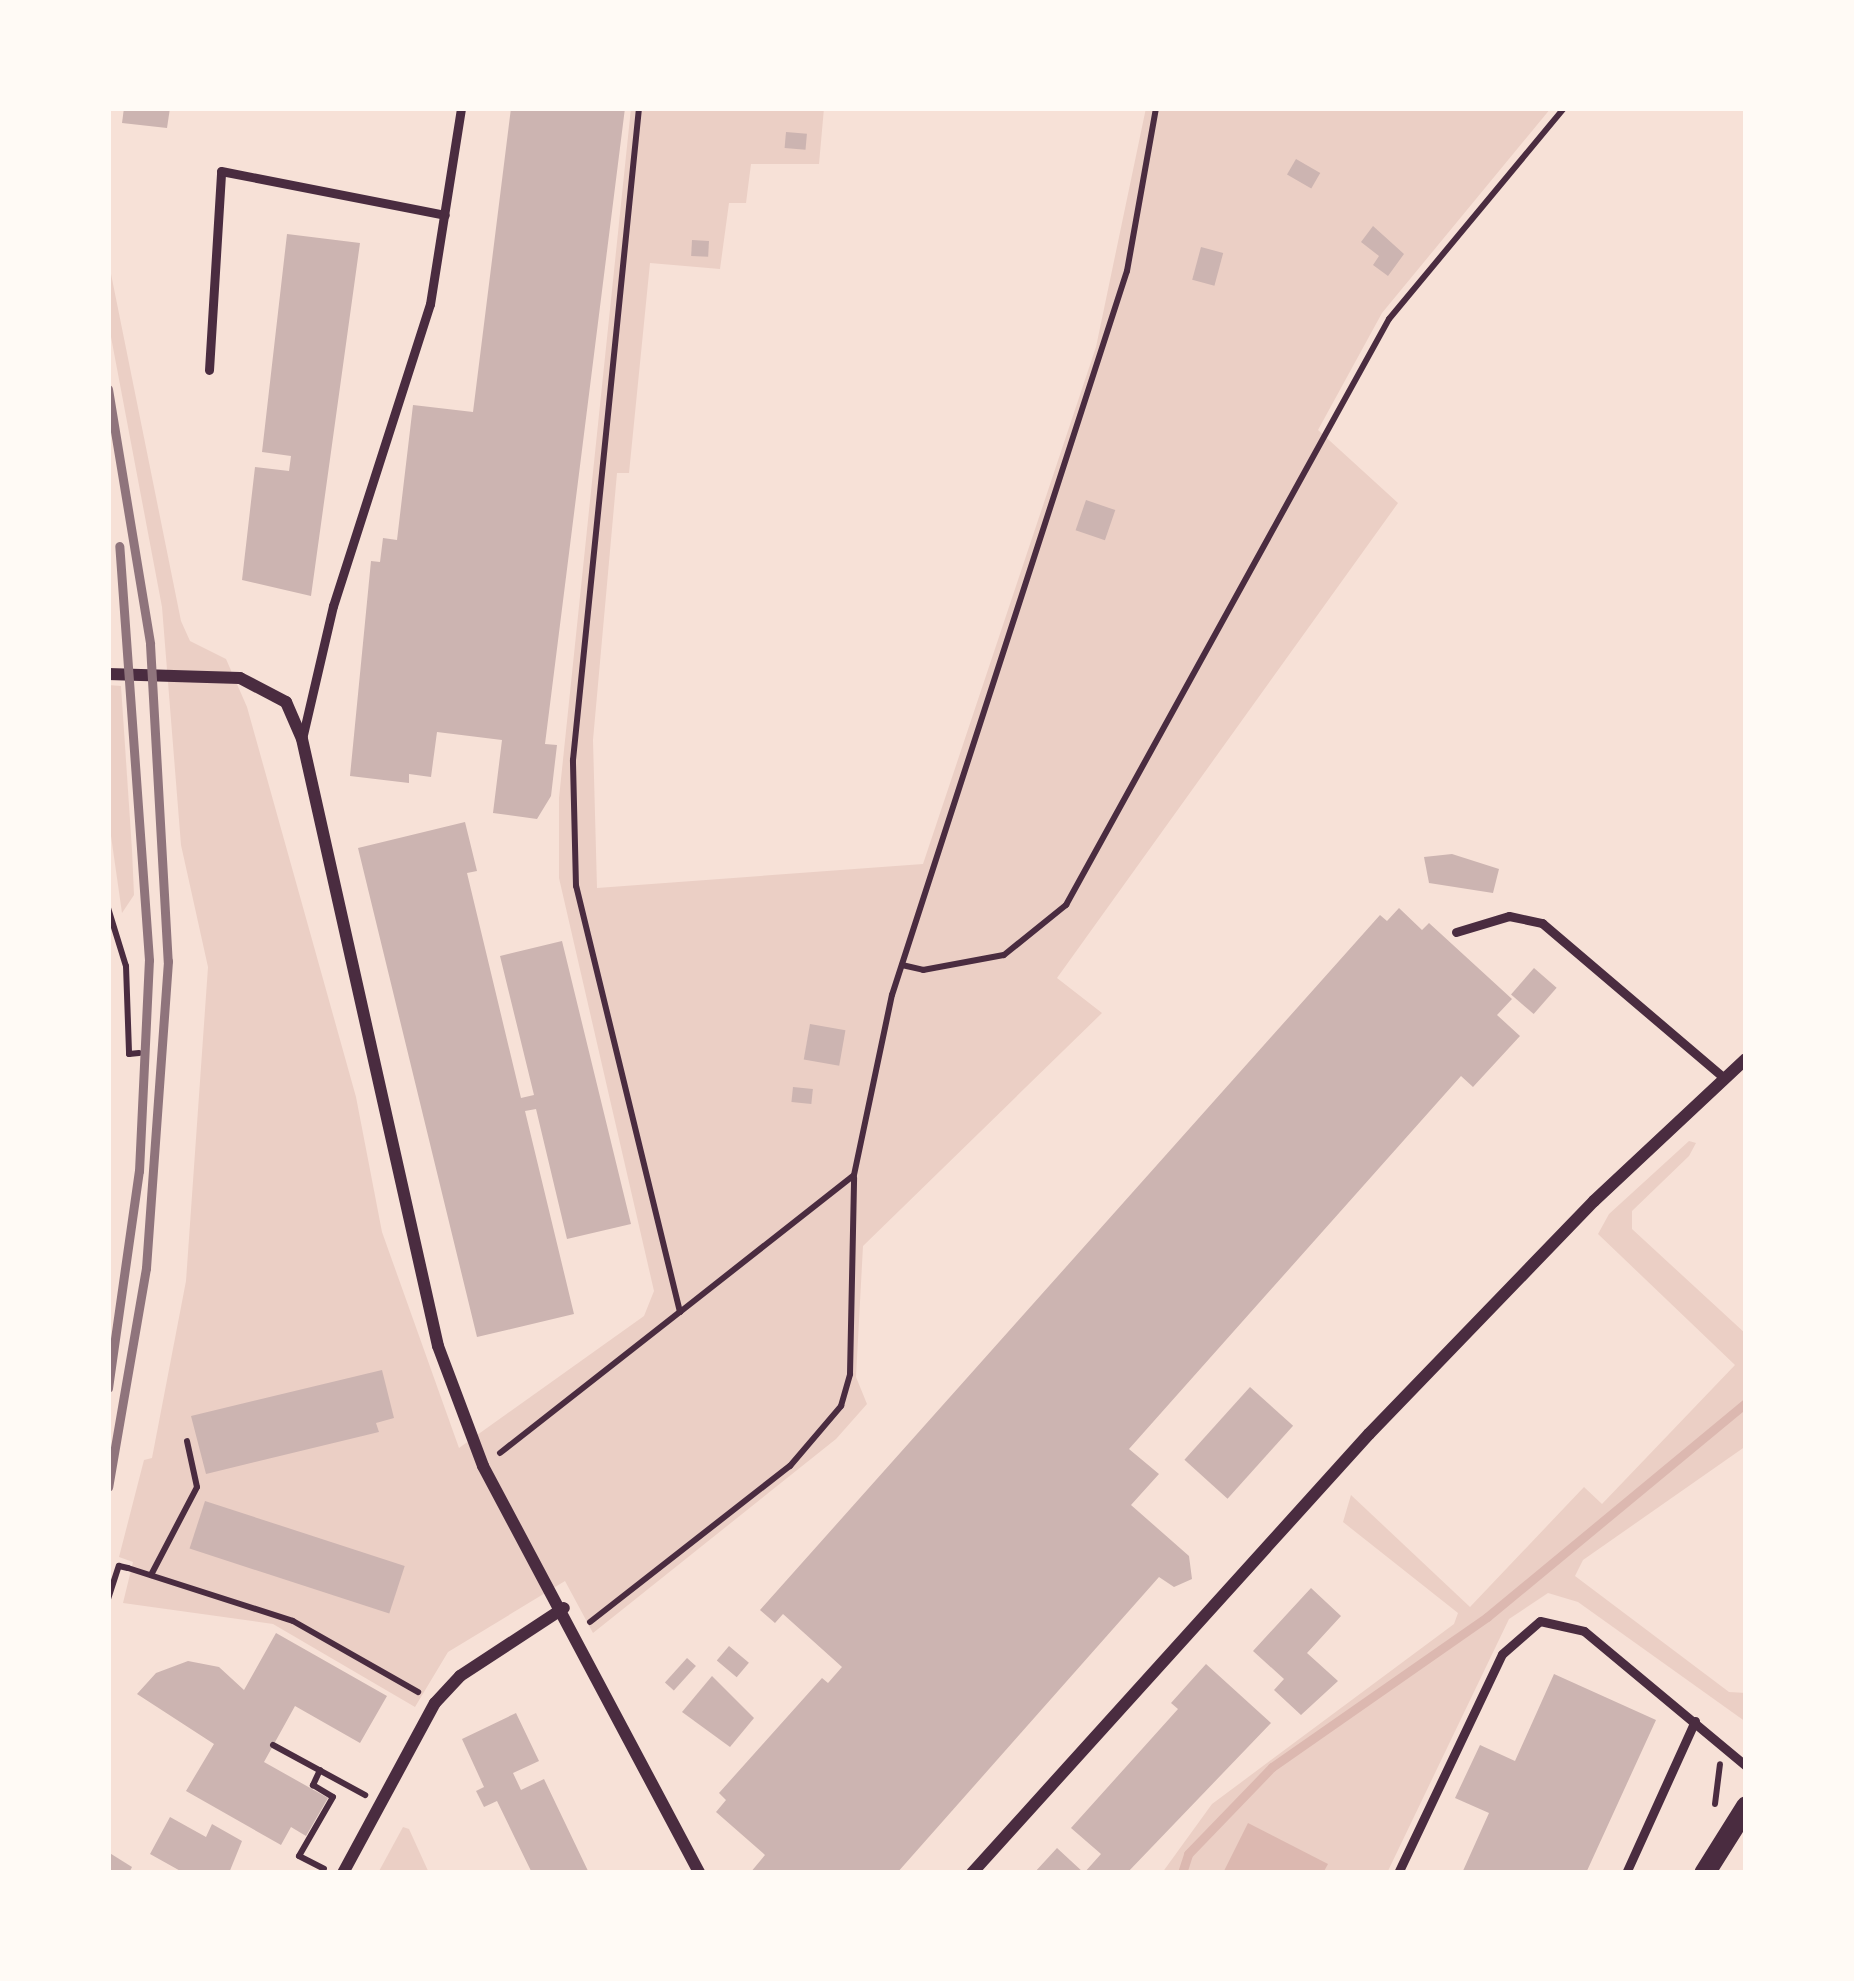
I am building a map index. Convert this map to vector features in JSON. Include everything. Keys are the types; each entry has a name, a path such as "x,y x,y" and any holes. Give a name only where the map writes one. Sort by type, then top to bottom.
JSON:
{"street":[{"path":"112,674 240,678 286,703 302,739 438,1346 483,1466 577,1631 699,1873"},
{"path":"972,1873 1369,1434 1746,1059"},
{"path":"343,1873 435,1703 460,1676 564,1607"},
{"path":"1704,1873 1746,1806"}],"lane":[{"path":"302,739 333,606 430,304 461,108"},
{"path":"209,370 221,171 446,215"},
{"path":"1456,932 1509,916 1542,923 1724,1078"},
{"path":"1398,1873 1502,1654 1540,1621 1584,1630 1746,1766"},
{"path":"1626,1873 1695,1721"}],"path":[{"path":"639,108 573,760 576,886 680,1312"},
{"path":"577,1631 790,1466 841,1406 850,1374 854,1175 871,1072 1127,271 1156,108"},
{"path":"902,965 923,970 1004,955 1066,904 1389,319 1564,108"},
{"path":"108,908 126,966 129,1054 139,1053"},
{"path":"483,1466 854,1175"},
{"path":"151,1575 197,1487 187,1441"},
{"path":"108,1563 293,1621 418,1692"},
{"path":"108,1599 119,1566"},
{"path":"273,1745 344,1783"},
{"path":"1715,1815 1726,1750"},
{"path":"320,1770 313,1785 333,1797 299,1856 332,1873"}],"shaded area":[{"path":"631,108 824,108 819,164 751,164 746,203 729,203 720,269 650,263 629,473 617,473 593,740 597,888 923,864 1096,347 1146,108 1551,108 1382,313 1318,430 1398,503 1057,978 1102,1013 863,1246 856,1377 867,1404 836,1439 593,1633 565,1581 448,1652 415,1707 273,1624 123,1603 133,1562 119,1557 144,1460 152,1458 186,1281 208,967 181,845 162,607 108,321 108,259 181,621 190,641 226,659 247,707 356,1097 382,1232 459,1448 644,1316 654,1291 559,878 559,798"},
{"path":"108,685 121,686 132,850 134,895 122,913 108,815"},
{"path":"1689,1141 1696,1143 1689,1156 1632,1211 1632,1229 1746,1334 1746,1446 1583,1560 1575,1576 1729,1692 1746,1693 1746,1722 1578,1602 1548,1593 1509,1619 1387,1873 1162,1873 1212,1804 1454,1624 1458,1613 1343,1522 1351,1495 1470,1607 1584,1487 1602,1504 1735,1365 1598,1234 1609,1214"},
{"path":"1248,1823 1328,1864 1323,1873 1223,1873"},
{"path":"403,1827 409,1829 429,1873 378,1873"}],"building":[{"path":"124,108 170,108 167,128 122,123"},
{"path":"511,108 625,108 545,744 557,745 551,796 537,819 493,813 502,740 437,732 431,777 409,774 409,783 350,776 371,561 380,562 383,538 397,540 413,405 473,412"},
{"path":"786,132 807,134 806,150 785,148"},
{"path":"1296,159 1320,173 1311,189 1287,175"},
{"path":"1373,226 1404,254 1388,276 1373,265 1379,256 1361,242"},
{"path":"287,234 360,243 311,596 242,580 255,467 289,471 291,456 262,452"},
{"path":"692,240 709,241 708,257 691,256"},
{"path":"1201,247 1223,253 1214,286 1192,280"},
{"path":"1086,500 1115,510 1105,540 1076,530"},
{"path":"465,822 477,871 467,873 521,1098 534,1095 500,956 562,941 631,1224 567,1239 536,1109 525,1111 574,1314 477,1337 358,848"},
{"path":"1452,854 1499,869 1493,893 1429,883 1424,857"},
{"path":"1399,908 1422,930 1429,923 1512,999 1497,1015 1520,1036 1473,1087 1461,1076 1129,1449 1159,1474 1131,1505 1189,1556 1192,1579 1174,1587 1159,1577 897,1873 750,1873 765,1855 716,1812 726,1800 719,1793 822,1678 828,1683 842,1667 783,1614 775,1623 760,1610 1380,915 1387,921"},
{"path":"1534,968 1557,988 1534,1014 1511,994"},
{"path":"810,1024 845,1030 839,1066 804,1059"},
{"path":"793,1087 813,1089 811,1104 791,1102"},
{"path":"382,1370 394,1418 376,1423 379,1432 206,1474 191,1416"},
{"path":"1250,1387 1293,1426 1228,1499 1184,1460"},
{"path":"205,1501 405,1566 389,1613 190,1549"},
{"path":"1311,1588 1341,1616 1307,1653 1338,1681 1301,1715 1274,1690 1284,1679 1253,1651"},
{"path":"276,1633 387,1696 360,1743 295,1706 264,1762 328,1798 306,1836 291,1827 281,1845 186,1791 214,1744 137,1694 156,1673 188,1661 219,1667 244,1690"},
{"path":"729,1646 749,1663 737,1677 717,1661"},
{"path":"687,1658 696,1666 674,1691 665,1683"},
{"path":"1206,1664 1271,1723 1127,1873 1084,1873 1101,1854 1071,1828 1178,1709 1171,1703"},
{"path":"1554,1674 1656,1720 1586,1873 1462,1873 1489,1813 1455,1798 1480,1745 1515,1761"},
{"path":"712,1676 754,1718 730,1747 682,1712"},
{"path":"516,1713 539,1761 513,1773 521,1790 544,1779 589,1873 532,1873 497,1801 484,1807 476,1791 484,1787 462,1739"},
{"path":"170,1817 206,1837 212,1824 242,1841 229,1873 184,1873 150,1854"},
{"path":"1057,1848 1084,1873 1034,1873"},
{"path":"108,1852 132,1867 129,1873 108,1873"}],"waterway":[{"path":"1182,1873 1188,1854 1272,1767 1487,1617 1746,1403"}],"railway":[{"path":"108,389 150,644 168,961 146,1268 108,1487"},
{"path":"108,1388 139,1171 149,960 119,546"}]}
